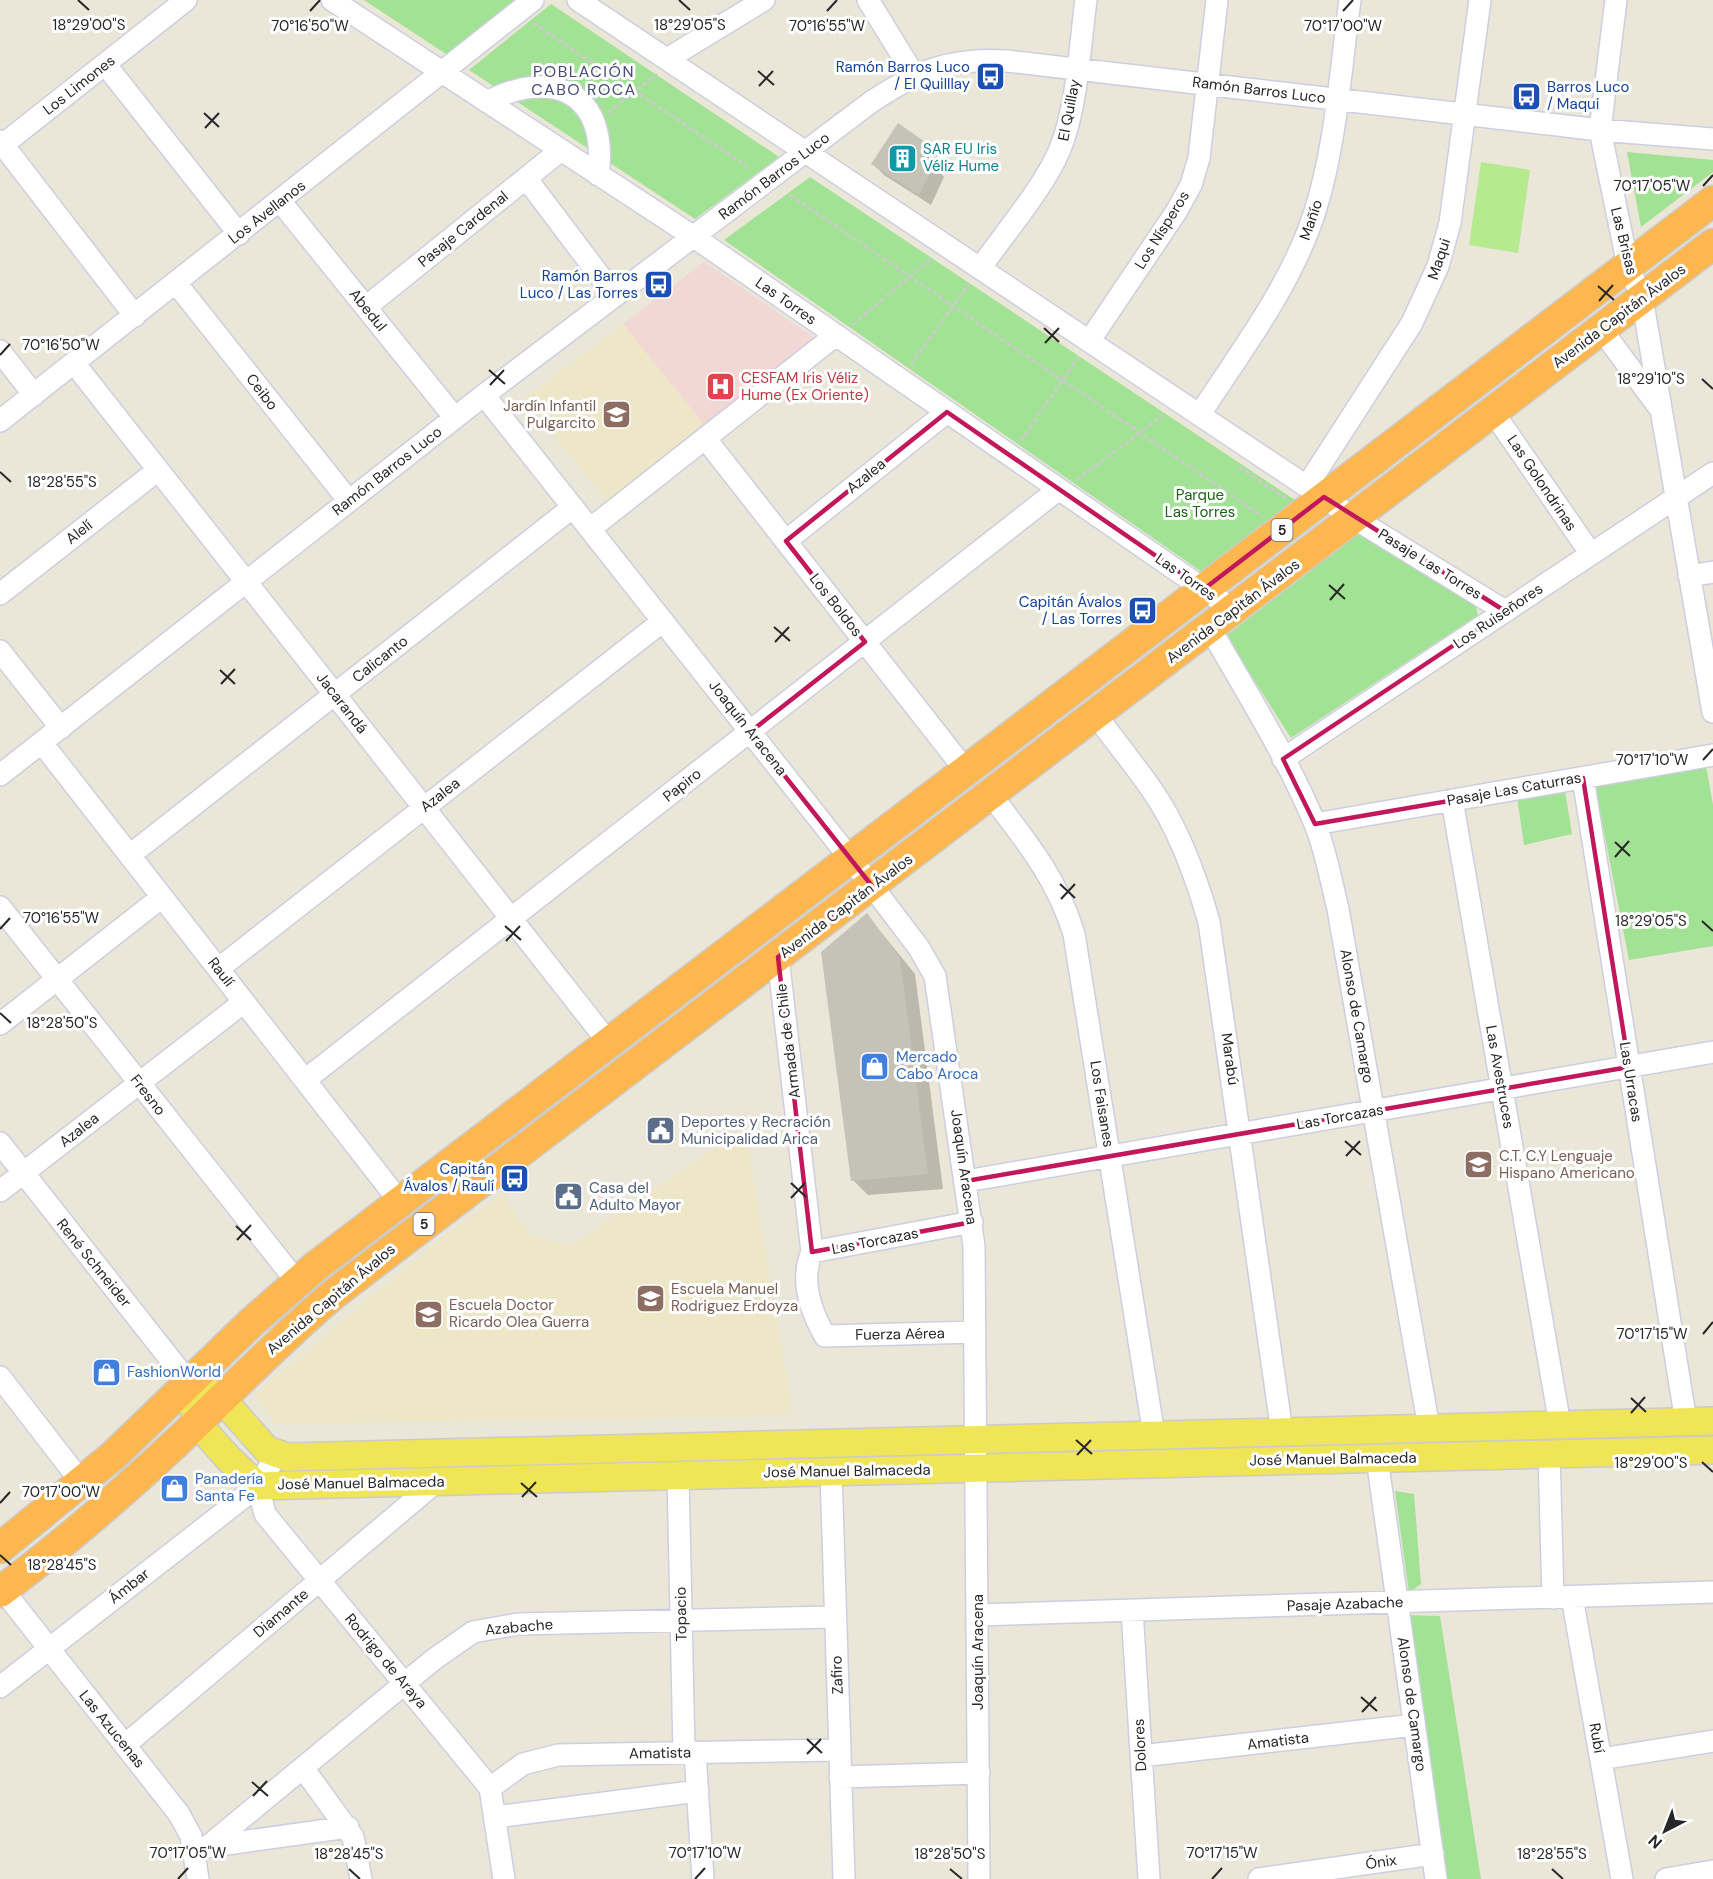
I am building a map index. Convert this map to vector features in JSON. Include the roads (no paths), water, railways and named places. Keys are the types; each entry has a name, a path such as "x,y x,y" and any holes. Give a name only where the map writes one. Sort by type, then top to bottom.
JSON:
{"highway":[{"name":"5","path":"0,1548 82,1483 297,1282 1204,589 1316,492 1628,266 1713,201"},
{"name":"Avenida Capitán Ávalos","path":"1,1591 86,1524 197,1423 280,1339 335,1293 1713,244"}],"main road":[{"name":"José Manuel Balmaceda","path":"189,1383 221,1398 260,1444 277,1454 297,1457 1713,1421"},
{"path":"189,1383 197,1423"},
{"name":"José Manuel Balmaceda","path":"197,1423 228,1458 258,1486 1713,1450"}],"street":[{"name":"Los Limones","path":"1,144 186,0"},
{"name":"Las Torres","path":"332,0 694,237 844,331 947,412 1067,485 1234,610"},
{"name":"Los Avellanos","path":"0,422 444,73 533,0"},
{"path":"578,0 662,66 808,151 975,275 1084,349 1200,414 1354,518"},
{"path":"662,66 764,0"},
{"path":"868,0 914,75"},
{"name":"El Quillay","path":"975,275 1056,158 1064,139 1077,69 1086,0"},
{"name":"Los Nísperos","path":"1084,349 1176,212 1191,185 1199,158 1217,0"},
{"name":"Mañío","path":"1200,414 1282,287 1303,244 1323,183 1350,0"},
{"name":"Maqui","path":"1316,492 1428,292 1450,223 1480,0"},
{"name":"Las Brisas","path":"1616,0 1600,130 1628,266 1642,298 1713,712"},
{"name":"Ramón Barros Luco","path":"0,775 484,395 871,102 914,75 935,66 974,60 1007,61 1600,130 1713,140"},
{"path":"105,64 239,234"},
{"path":"487,102 520,87 553,87 573,97 589,112 601,141 598,174"},
{"path":"1,144 135,316"},
{"name":"Pasaje Cardenal","path":"366,307 561,150"},
{"path":"526,178 615,296"},
{"name":"Abedul","path":"280,201 455,418"},
{"name":"Ceibo","path":"176,283 349,501"},
{"name":"Las Brisas","path":"1601,329 1660,409"},
{"path":"590,529 844,331"},
{"path":"0,351 34,395"},
{"name":"Jacarandá","path":"74,363 609,1042"},
{"name":"Joaquín Aracena","path":"484,395 872,886 919,948 935,976 972,1222 975,1332 979,1879"},
{"name":"Azalea","path":"786,541 947,412"},
{"name":"Las Golondrinas","path":"1493,412 1591,554"},
{"name":"Los Boldos","path":"705,438 966,771"},
{"name":"Alelí","path":"0,594 158,470"},
{"name":"Los Ruiseñores","path":"1283,759 1713,473"},
{"name":"Papiro","path":"305,1080 1067,485"},
{"name":"Calicanto","path":"130,855 573,507"},
{"name":"Pasaje Las Torres","path":"1354,518 1505,611"},
{"path":"1689,576 1713,572"},
{"name":"Azalea","path":"218,969 663,621"},
{"name":"Alonso de Camargo","path":"1210,628 1283,759 1315,824 1338,909 1428,1428"},
{"path":"0,651 61,728"},
{"name":"Marabú","path":"1096,715 1153,791 1186,854 1200,889 1215,951 1282,1432"},
{"name":"Raulí","path":"42,743 400,1202"},
{"name":"Pasaje Las Caturras","path":"1315,824 1713,755"},
{"name":"Las Urracas","path":"1583,778 1686,1422"},
{"name":"Los Faisanes","path":"991,795 1045,866 1068,913 1074,934 1154,1435"},
{"name":"Las Avestruces","path":"1452,800 1560,1425"},
{"path":"0,1024 162,897"},
{"name":"Fresno","path":"0,907 297,1282"},
{"name":"Armada de Chile","path":"778,957 812,1252 806,1268 808,1290 813,1315 825,1335"},
{"name":"Azalea","path":"0,1191 244,1002"},
{"name":"Las Torcazas","path":"966,1181 1713,1052"},
{"name":"René Schneider","path":"0,1143 189,1383"},
{"name":"Las Torcazas","path":"812,1252 972,1222"},
{"name":"Fuerza Aérea","path":"825,1335 975,1332"},
{"path":"0,1377 82,1483"},
{"path":"258,1486 277,1454"},
{"name":"Rubí","path":"1549,1454 1562,1597 1601,1760 1622,1879"},
{"name":"Alonso de Camargo","path":"1377,1458 1436,1879"},
{"name":"Zafiro","path":"831,1472 844,1879"},
{"name":"Topacio","path":"678,1475 681,1620 690,1752 698,1791 703,1879"},
{"name":"Diamante","path":"125,1745 437,1481"},
{"name":"Rodrigo de Araya","path":"258,1486 262,1507 270,1522 490,1788 504,1879"},
{"name":"Ámbar","path":"0,1687 258,1486"},
{"name":"Las Azucenas","path":"1,1591 179,1814 201,1848 198,1879"},
{"name":"Pasaje Azabache","path":"978,1615 1713,1592"},
{"name":"Dolores","path":"1132,1610 1149,1879"},
{"name":"Azabache","path":"201,1848 303,1768 455,1643 483,1629 518,1624 835,1617"},
{"name":"Amatista","path":"1141,1756 1414,1725"},
{"path":"1601,1760 1713,1741"},
{"name":"Amatista","path":"490,1788 513,1769 545,1757 576,1754 839,1750"},
{"path":"303,1768 348,1827 356,1845 361,1879"},
{"path":"840,1778 979,1773"},
{"path":"495,1817 698,1791"},
{"path":"201,1848 348,1827"},
{"name":"Ónix","path":"1259,1879 1297,1876 1433,1854"},
{"path":"1666,1879 1713,1871"}],"place":[{"name":"Ramón Barros Luco / El Quilllay","path":"991,76"},
{"name":"Barros Luco / Maqui","path":"1526,96"},
{"name":"SAR EU Iris Véliz Hume","path":"902,158"},
{"name":"Ramón Barros Luco / Las Torres","path":"659,285"},
{"name":"CESFAM Iris Véliz Hume (Ex Oriente)","path":"720,387"},
{"name":"Jardín Infantil Pulgarcito","path":"617,415"},
{"name":"Capitán Ávalos / Las Torres","path":"1143,611"},
{"name":"Mercado Cabo Aroca","path":"875,1066"},
{"name":"Deportes y Recración Municipalidad Arica","path":"660,1131"},
{"name":"C.T. C.Y Lenguaje Hispano Americano","path":"1478,1165"},
{"name":"Capitán Ávalos / Raulí","path":"515,1178"},
{"name":"Casa del Adulto Mayor","path":"568,1197"},
{"name":"Escuela Manuel Rodriguez Erdoyza","path":"650,1298"},
{"name":"Escuela Doctor Ricardo Olea Guerra","path":"428,1314"},
{"name":"FashionWorld","path":"106,1372"},
{"name":"Panadería Santa Fe","path":"174,1488"}],"district":[{"name":"POBLACIÓN CABO ROCA","path":"584,80"}],"park label":[{"name":"Parque Las Torres","path":"1200,504"}]}
